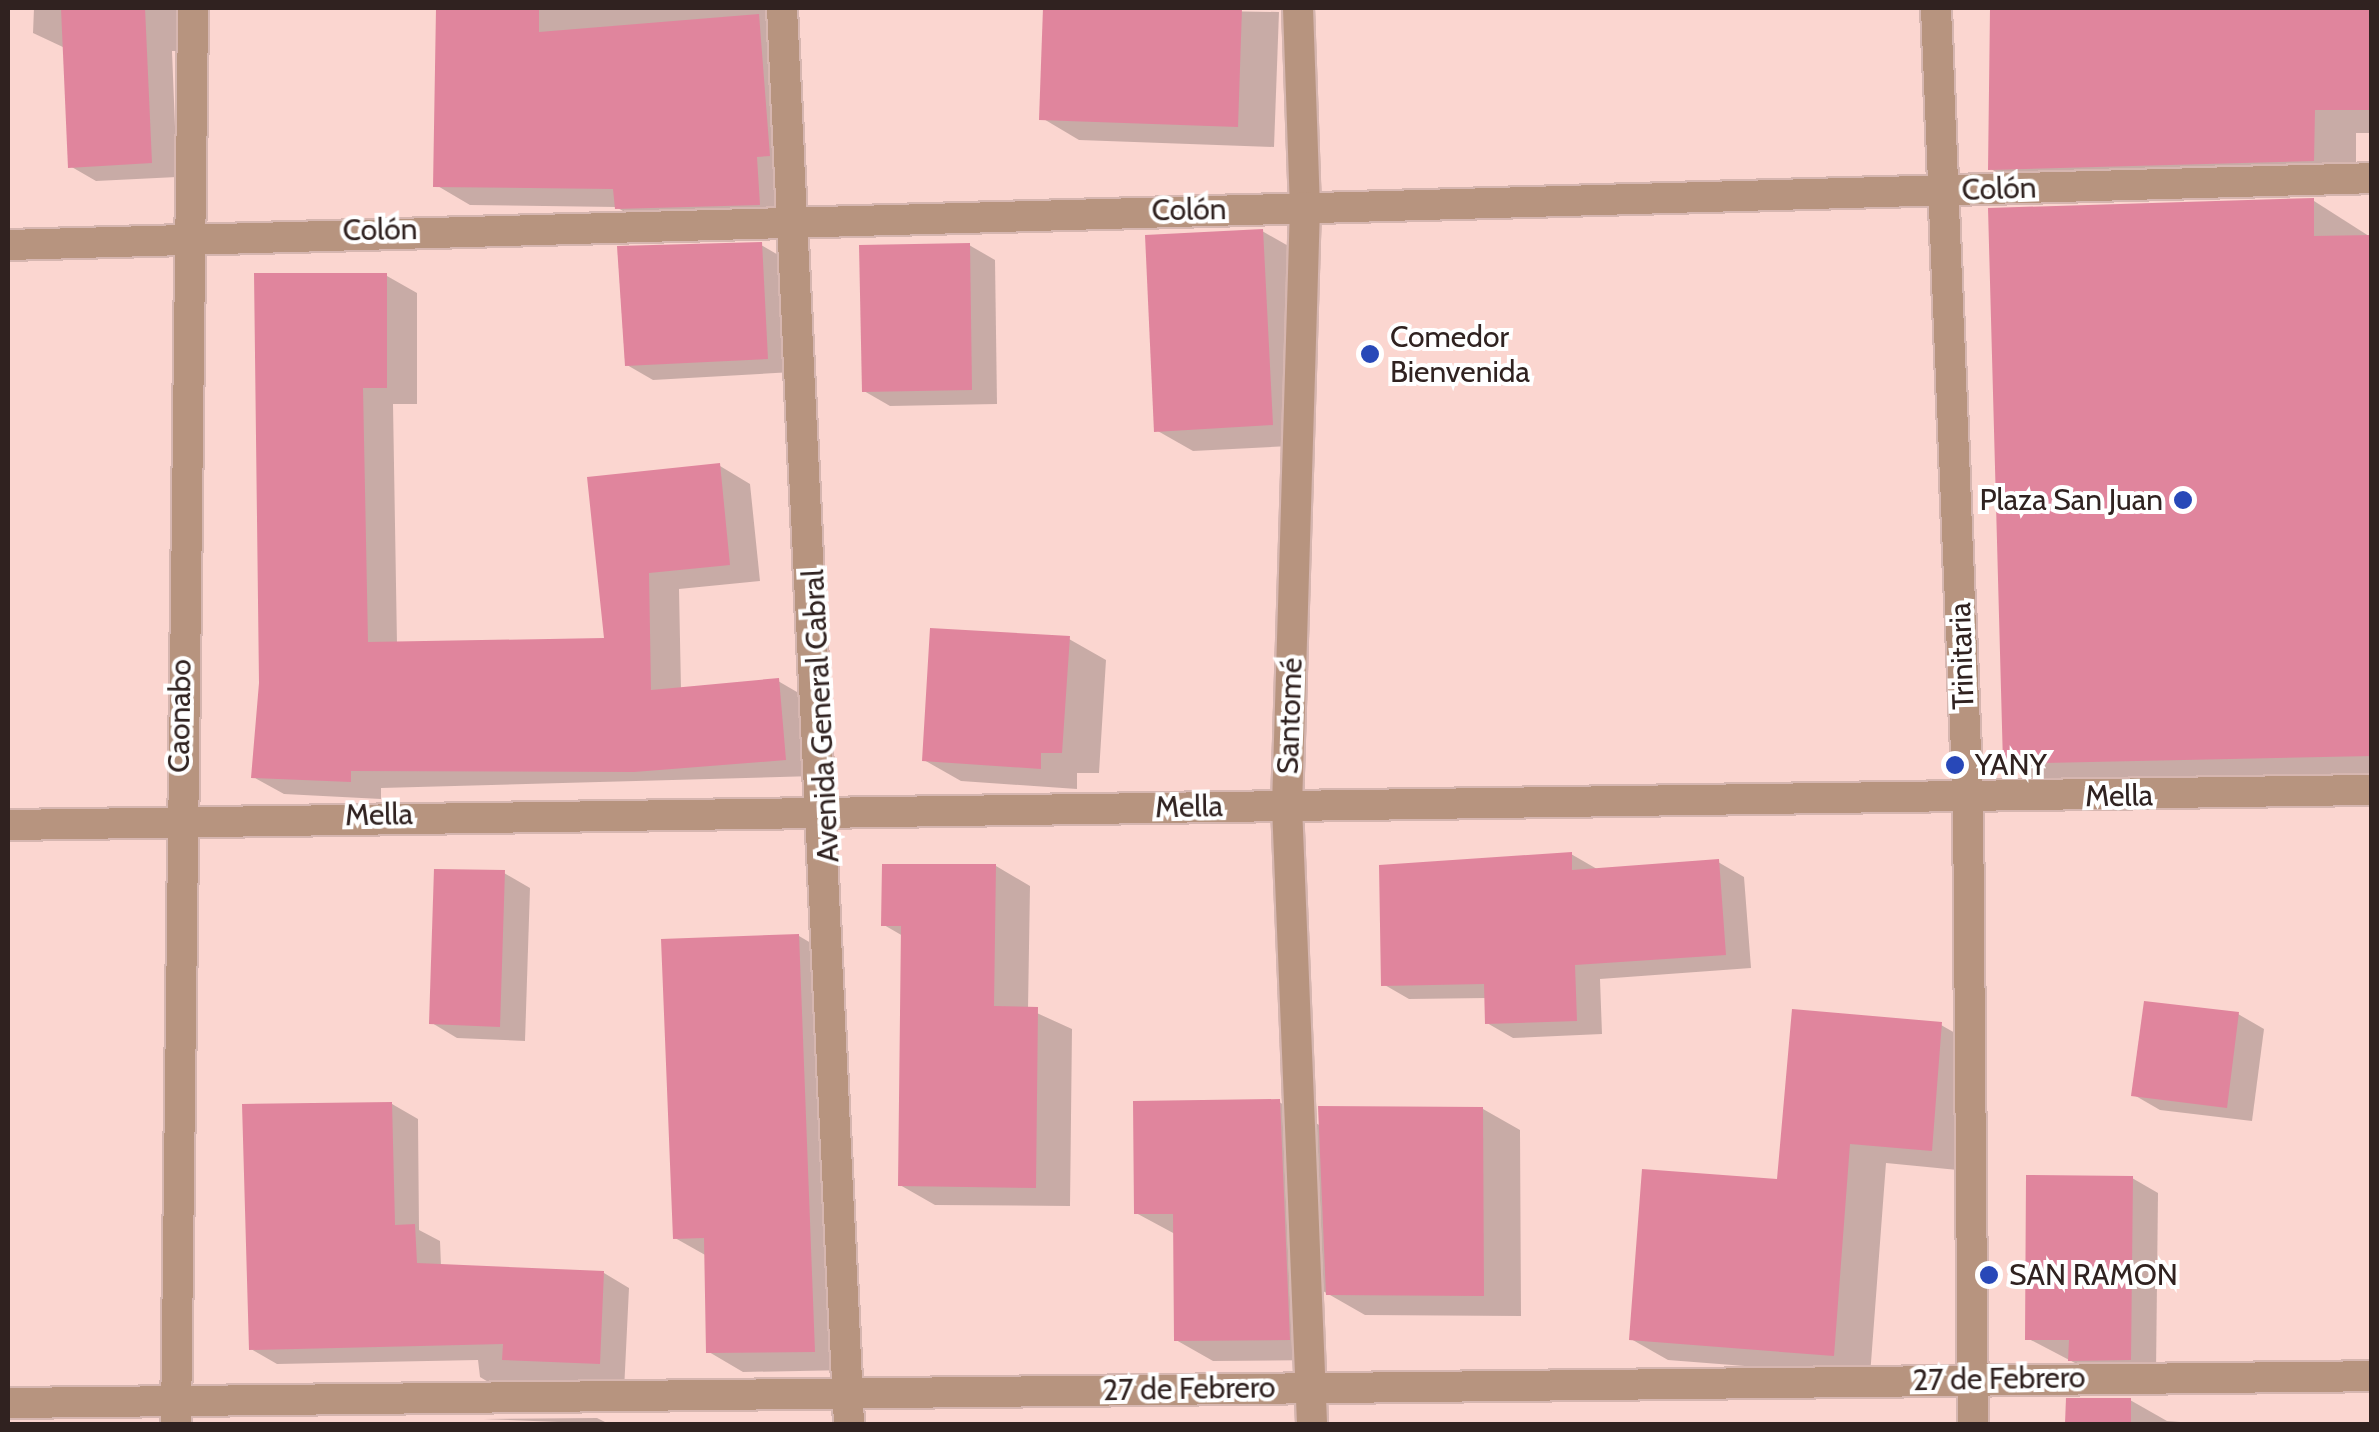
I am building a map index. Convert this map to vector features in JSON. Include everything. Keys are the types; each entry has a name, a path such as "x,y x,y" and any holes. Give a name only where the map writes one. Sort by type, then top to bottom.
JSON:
{"street":[{"name":"Caonabo","path":"176,1412 177,817 192,235 192,8"},
{"name":"Avenida General Cabral","path":"782,8 797,220 826,810 849,1424"},
{"name":"Santomé","path":"1298,8 1305,207 1287,806 1312,1424"},
{"name":"Trinitaria","path":"1936,8 1968,800 1972,1424"},
{"name":"Colón","path":"8,245 192,235 2372,178"},
{"name":"Mella","path":"8,825 177,817 1968,800 2372,790"},
{"name":"27 de Febrero","path":"8,1403 176,1412 847,1392 2372,1376"}],"building":[{"path":"61,8 145,8 152,163 68,168"},
{"path":"436,8 539,8 539,32 759,14 770,156 757,157 760,205 615,209 613,189 433,187"},
{"path":"1043,8 1242,8 1238,127 1039,120"},
{"path":"1990,8 2372,8 2372,110 2315,110 2314,161 1988,170"},
{"name":"Plaza San Juan","path":"2314,198 2314,236 2372,235 2372,756 2003,764 1988,208"},
{"path":"1263,229 1273,425 1154,432 1145,235"},
{"path":"762,242 768,359 625,366 617,246"},
{"path":"970,243 972,390 862,392 859,245"},
{"path":"254,273 387,273 387,388 363,388 368,642 604,638 587,477 720,463 730,565 649,573 651,690 779,678 786,760 634,772 351,771 351,782 251,778 259,683"},
{"path":"930,628 1070,636 1062,753 1041,753 1041,769 922,761"},
{"path":"1572,852 1572,870 1719,859 1726,955 1575,965 1577,1021 1485,1024 1484,984 1381,986 1379,865"},
{"path":"882,864 996,864 994,1006 1038,1007 1036,1188 898,1186 901,926 881,926"},
{"path":"434,869 505,870 500,1027 429,1024"},
{"path":"799,934 815,1352 706,1353 704,1238 673,1239 661,939"},
{"path":"2144,1001 2239,1012 2227,1108 2131,1096"},
{"path":"1792,1009 1942,1022 1932,1151 1850,1144 1834,1356 1629,1340 1642,1169 1777,1179"},
{"path":"1280,1099 1290,1340 1174,1341 1173,1214 1134,1214 1133,1101"},
{"path":"392,1102 395,1225 415,1224 417,1263 604,1271 600,1364 502,1360 503,1344 249,1350 242,1104"},
{"path":"1318,1106 1483,1107 1484,1296 1326,1295"},
{"path":"2026,1175 2133,1176 2131,1360 2068,1361 2069,1340 2025,1340"},
{"path":"2066,1398 2131,1398 2131,1424 2065,1424"}],"place":[{"name":"Comedor Bienvenida","path":"1370,354"},
{"name":"Plaza San Juan","path":"2183,500"},
{"name":"YANY","path":"1955,765"},
{"name":"SAN RAMON","path":"1989,1275"}]}
